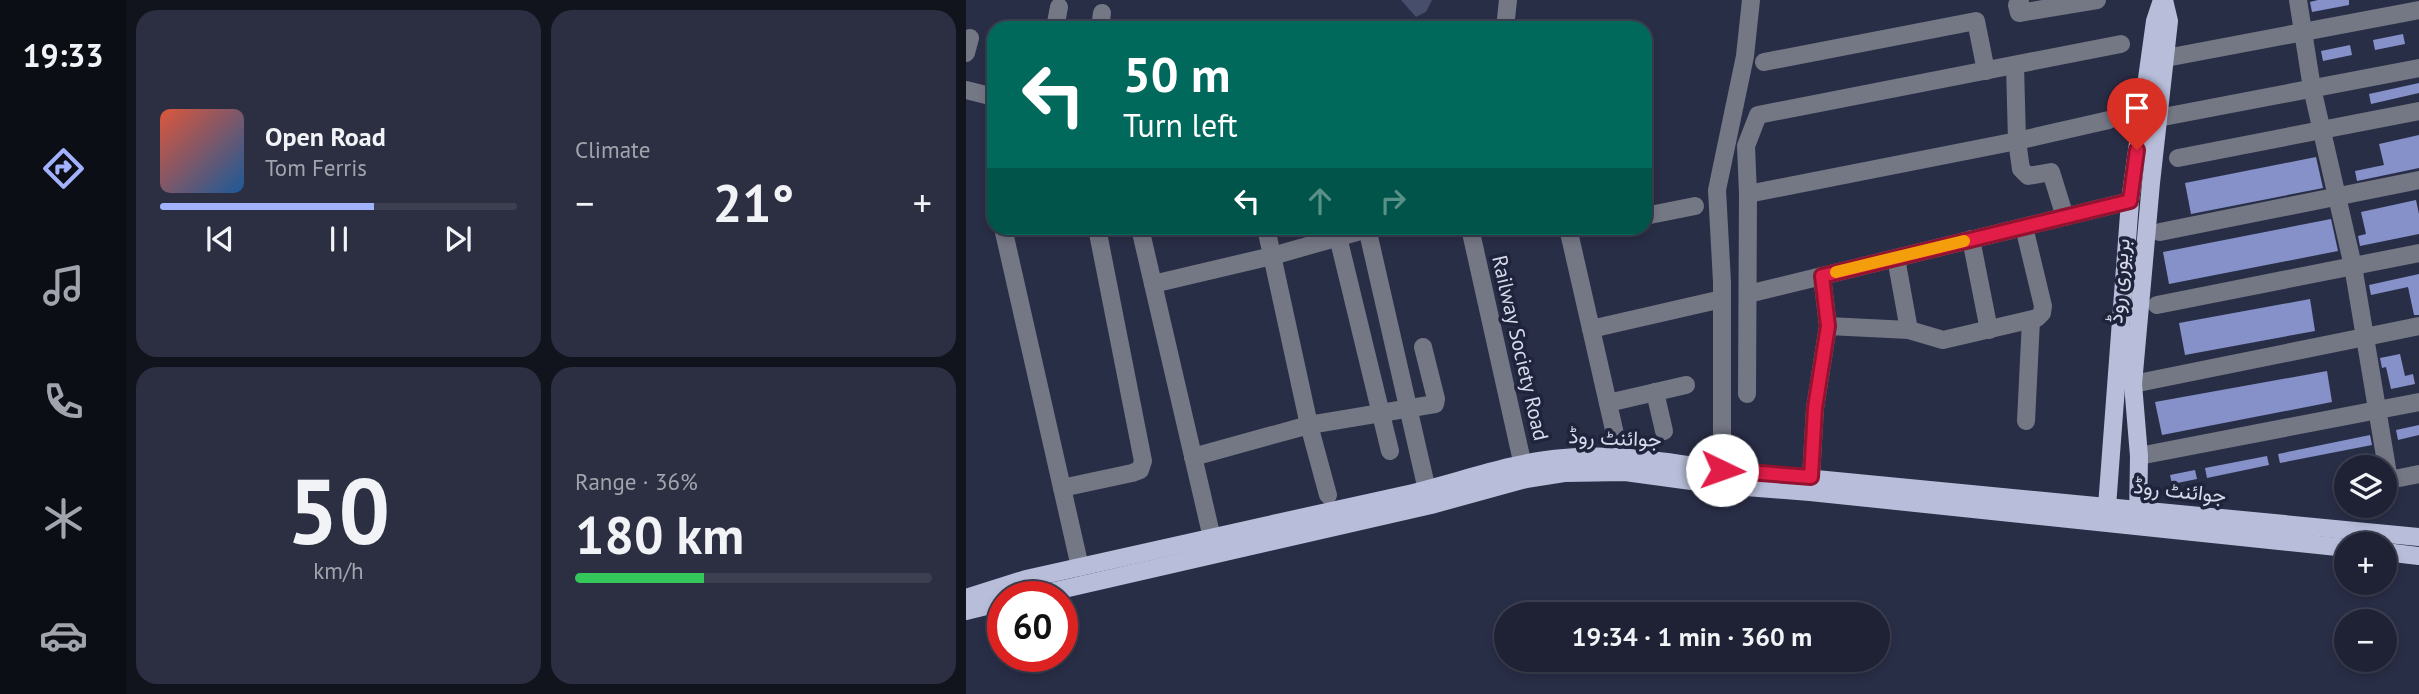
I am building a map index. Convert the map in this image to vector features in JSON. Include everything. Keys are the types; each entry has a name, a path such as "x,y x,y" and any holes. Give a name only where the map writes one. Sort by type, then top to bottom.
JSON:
{"main road":[{"name":"بریوری روڈ","path":"2139,518 2139,456 2133,384 2169,21 2163,0"},
{"name":"بریوری روڈ","path":"2106,515 2130,201 2155,21 2163,0"},
{"name":"جوائنٹ روڈ","path":"1074,574 1431,505 1563,458 1603,456 1650,459 1722,470 1811,477 2106,515"},
{"name":"جوائنٹ روڈ","path":"1074,574 1212,538 1427,490 1524,472 1625,472 1721,485 2419,537"},
{"name":"جوائنٹ روڈ","path":"2139,518 2334,546"},
{"path":"2397,553 2419,556"},
{"path":"1060,581 1074,574"},
{"path":"966,598 1074,574"},
{"path":"966,611 987,606"}],"street":[{"path":"1506,21 1508,0"},
{"path":"1722,470 1722,299 1717,190 1745,56 1751,0"},
{"path":"2020,0 2017,5 2019,13 2097,0"},
{"path":"2298,0 2312,88 2353,266 2389,480 2419,474"},
{"path":"1056,21 1059,7"},
{"path":"2166,58 2419,10"},
{"path":"1764,62 1976,21 1986,71"},
{"path":"1748,394 1746,146 1758,115 2121,44"},
{"path":"2015,65 2017,141 2021,169 2028,176 2051,172 2065,217"},
{"path":"2158,118 2419,68"},
{"path":"966,90 987,95"},
{"path":"2178,158 2419,111"},
{"path":"1748,194 2109,120"},
{"path":"2160,232 2419,180"},
{"path":"1748,293 2130,201"},
{"path":"1652,215 1695,206"},
{"path":"1828,326 1909,330 1943,340 2037,318 2042,313 2043,306 2024,227"},
{"path":"1005,235 1062,488 1074,574"},
{"path":"1062,488 1132,473 1140,470 1143,461 1098,235"},
{"path":"1142,235 1212,538"},
{"path":"1268,235 1309,425 1328,495"},
{"path":"1153,284 1272,256 1345,235"},
{"path":"1371,235 1427,490"},
{"name":"Railway Society Road","path":"1472,235 1524,472"},
{"path":"1574,235 1591,329 1615,434"},
{"path":"1338,237 1390,451"},
{"path":"1971,240 1989,330"},
{"path":"2157,306 2419,253"},
{"path":"1896,258 1909,330"},
{"path":"1811,477 1815,408 1828,326 1822,276"},
{"path":"1591,329 1722,299"},
{"path":"2026,421 2031,320"},
{"path":"2133,384 2419,326"},
{"path":"1194,457 1309,425 1435,404 1423,346"},
{"path":"1608,403 1686,385"},
{"path":"1655,393 1664,432"},
{"path":"2139,456 2419,402"}],"shaded area":[{"path":"1401,0 1432,0 1426,12 1416,17"}],"building":[{"path":"2349,0 2349,5 2312,12 2310,2"},
{"path":"2403,34 2405,44 2375,50 2373,40"},
{"path":"2350,45 2352,55 2323,61 2321,51"},
{"path":"2419,83 2419,93 2371,104 2369,94"},
{"path":"2419,135 2419,168 2357,181 2355,171 2384,165 2379,144"},
{"path":"2316,157 2323,188 2191,214 2185,183"},
{"path":"2416,200 2419,234 2360,246 2358,236 2366,234 2361,212"},
{"path":"2331,219 2338,251 2169,284 2163,252"},
{"path":"2419,274 2419,315 2414,315 2408,287 2371,295 2369,285"},
{"path":"2310,299 2315,331 2185,355 2179,323"},
{"path":"2400,354 2405,376 2413,374 2415,384 2391,389 2386,367 2382,368 2380,358"},
{"path":"2327,371 2332,402 2162,435 2155,402"},
{"path":"2419,425 2419,435 2398,440 2396,430"},
{"path":"2370,435 2372,445 2280,463 2278,454"},
{"path":"2267,456 2269,465 2207,478 2205,468"},
{"path":"2195,470 2197,479 2172,484 2170,475"}],"slow traffic":[{"path":"1836,272 1964,241"}],"route":[{"path":"1722,470 1811,477 1815,408 1828,326 1822,276 2130,201 2137,150"}]}
